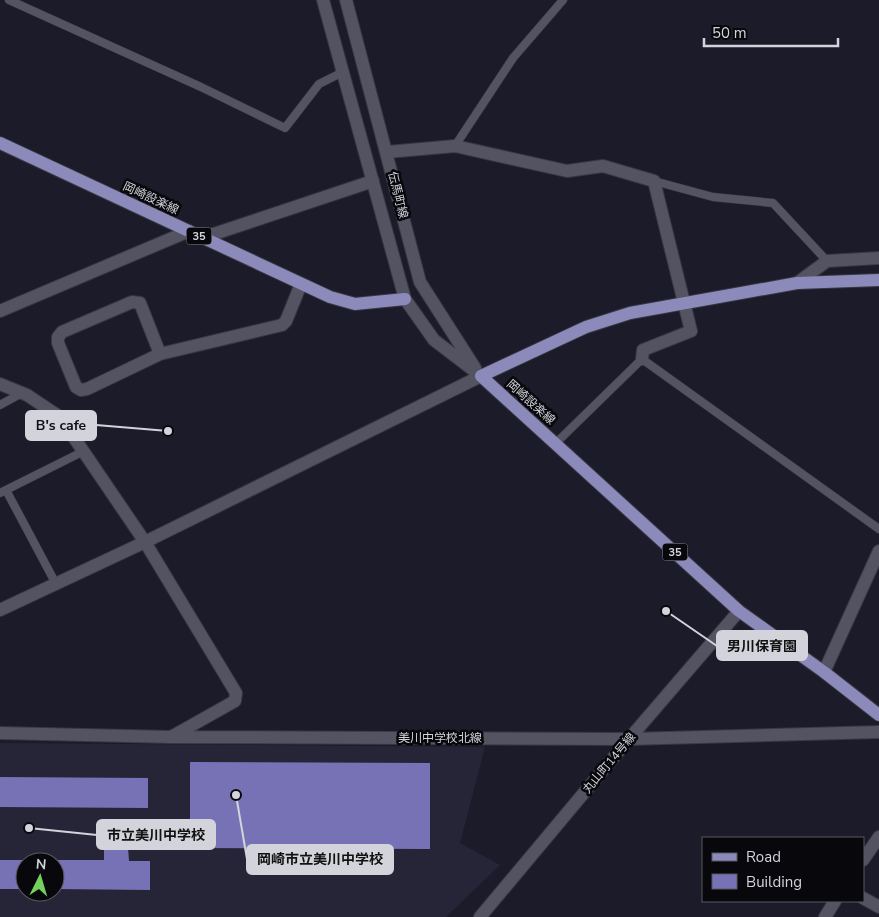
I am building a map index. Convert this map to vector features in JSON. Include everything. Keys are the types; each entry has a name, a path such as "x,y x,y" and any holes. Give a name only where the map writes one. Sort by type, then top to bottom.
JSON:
{"main road":[{"name":"岡崎設楽線","path":"0,143 330,298 355,304 405,299"},
{"name":"岡崎設楽線","path":"879,280 796,283 630,312 586,327 481,376 739,611 824,672 879,715"}],"street":[{"name":"伝馬町線","path":"323,0 405,299"},
{"name":"伝馬町線","path":"346,0 420,282 481,376"},
{"path":"387,152 455,146 567,171 603,166 654,181 691,330 643,350 642,360"},
{"path":"202,238 374,181"},
{"path":"0,311 189,231"},
{"path":"796,283 827,261 879,258"},
{"path":"160,354 138,302 132,302 62,332 58,338 58,343 76,386 81,390 87,389 160,354 282,325 286,321 301,284"},
{"path":"0,610 145,542 481,376 434,340 405,299"},
{"path":"0,384 22,393 60,417 145,542 236,693 235,701 171,737"},
{"path":"824,672 879,551"},
{"name":"丸山町14号線","path":"480,917 739,611"},
{"name":"美川中学校北線","path":"0,733 171,737 629,739 879,732"},
{"path":"864,858 879,836"},
{"path":"864,899 879,907"},
{"path":"825,917 834,902"}],"lane":[{"path":"9,0 201,87 285,128 319,84 343,72"},
{"path":"455,146 513,58 563,0"},
{"path":"654,181 713,197 774,203 827,261"},
{"path":"556,443 642,360 879,528"},
{"path":"0,405 22,393"},
{"path":"56,584 3,491 84,451"}],"shaded area":[{"path":"0,743 485,747 460,843 500,865 446,917 0,917"}],"building":[{"path":"190,762 430,763 430,849 190,848"},
{"path":"0,777 148,778 148,808 0,807"},
{"path":"104,848 128,848 129,861 150,861 150,890 65,889 65,860 104,860"},
{"path":"0,860 15,860 15,889 0,889"}],"place":[{"name":"B's cafe","path":"168,431"},
{"name":"男川保育園","path":"666,611"},
{"name":"岡崎市立美川中学校","path":"236,795"},
{"name":"市立美川中学校","path":"29,828"}]}
